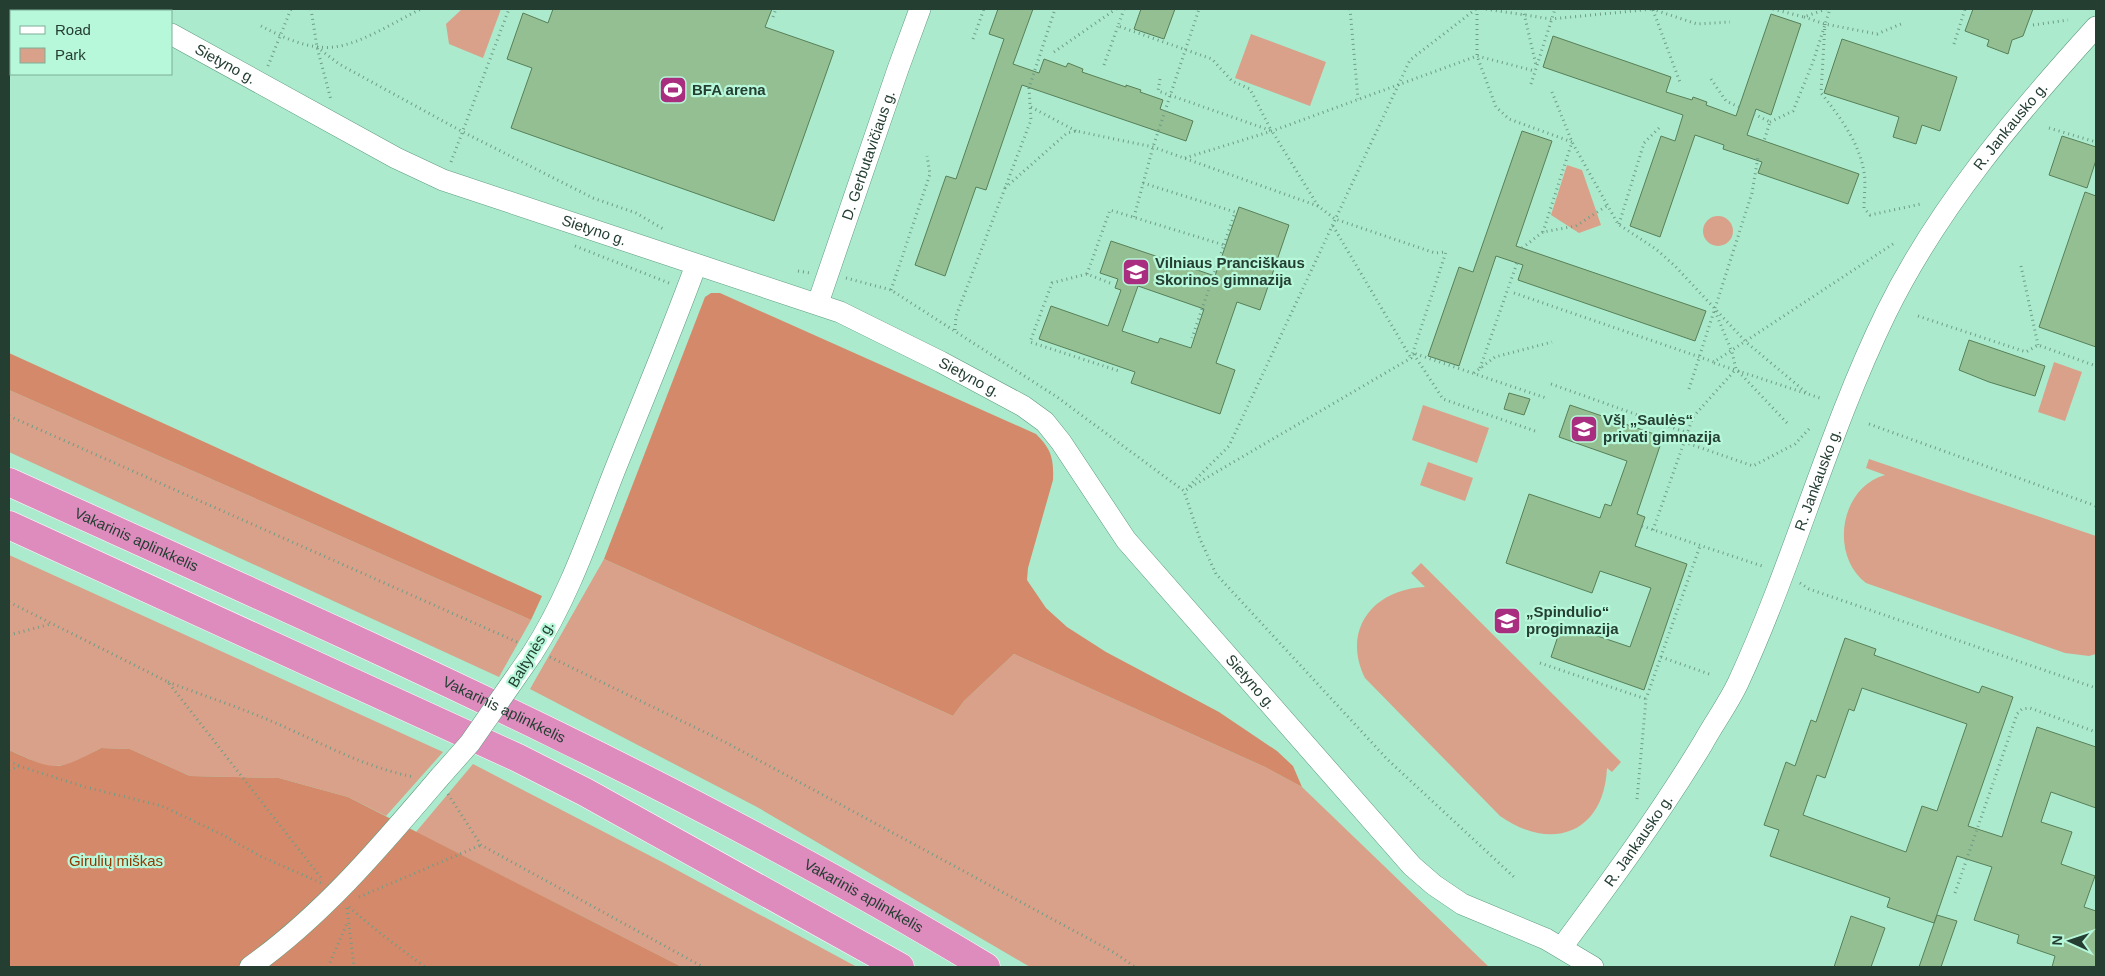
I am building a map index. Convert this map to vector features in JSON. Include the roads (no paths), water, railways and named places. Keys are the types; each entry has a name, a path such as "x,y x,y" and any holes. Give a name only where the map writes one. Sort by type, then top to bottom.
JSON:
{"highway":[{"name":"Vakarinis aplinkkelis","path":"9,482 448,683 633,772 818,872 986,967"},
{"path":"9,525 518,758 593,797 900,967"}],"street":[{"name":"D. Gerbutavičiaus g.","path":"818,303 920,9"},
{"name":"R. Jankausko g.","path":"1562,947 1670,797 1733,693 1783,573 1848,401 1886,313 1918,255 1983,162 2045,83 2096,27"},
{"name":"Sietyno g.","path":"172,35 396,158 443,180 696,265 818,303 941,362 1023,406 1045,422 1061,442 1126,540 1412,866 1434,885 1462,904 1562,947 1593,967"},
{"name":"Baltynės g.","path":"250,967 300,929 336,895 476,736 534,652 563,597 582,554 664,352 696,265"}],"place":[{"name":"BFA arena","path":"673,90"},
{"name":"Vilniaus Pranciškaus Skorinos gimnazija","path":"1136,272"},
{"name":"VšĮ „Saulės“ privati gimnazija","path":"1584,429"},
{"name":"„Spindulio“ progimnazija","path":"1507,621"}],"park label":[{"name":"Girulių miškas","path":"116,861"}]}
